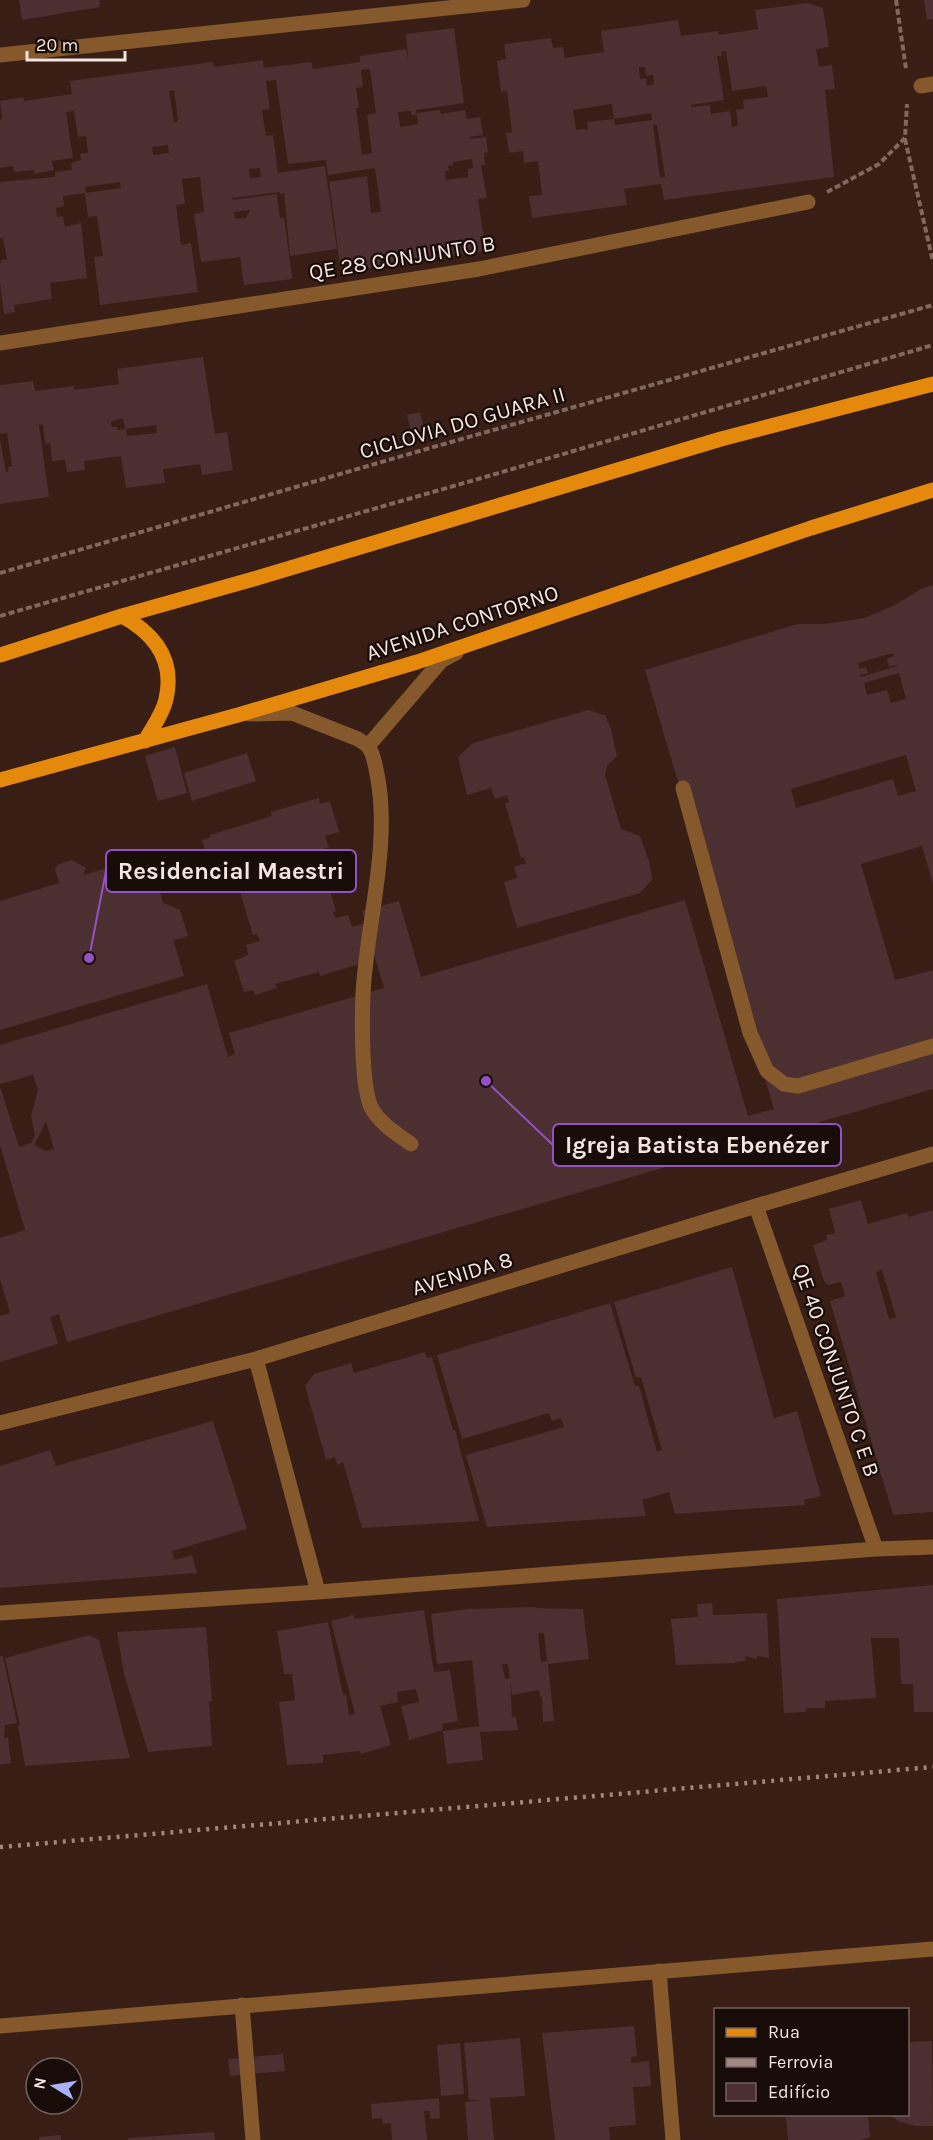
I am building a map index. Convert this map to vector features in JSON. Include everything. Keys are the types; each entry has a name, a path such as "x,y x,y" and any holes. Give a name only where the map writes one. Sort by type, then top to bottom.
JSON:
{"main road":[{"path":"0,655 122,616 721,439 933,384"},
{"name":"AVENIDA CONTORNO","path":"0,780 417,662 811,528 933,490"},
{"path":"122,616 140,626 155,641 165,660 168,680 166,701 144,741"}],"street":[{"path":"0,55 523,0"},
{"name":"QE 28 CONJUNTO B","path":"0,343 479,268 808,202"},
{"path":"368,746 441,661 475,642"},
{"path":"238,714 292,713 358,740 368,746 374,757 381,814 378,872 363,993 364,1077 371,1107 390,1130 411,1144"},
{"path":"682,788 750,1034 767,1071 784,1084 798,1086 933,1046"},
{"name":"AVENIDA 8","path":"0,1423 256,1359 933,1154"},
{"name":"QE 40 CONJUNTO C E B","path":"756,1206 876,1549"},
{"path":"256,1359 318,1592"},
{"path":"0,1612 318,1592 876,1549 933,1547"},
{"path":"0,2026 933,1949"},
{"path":"659,1971 673,2140"},
{"path":"242,2005 253,2140"}],"path":[{"path":"896,0 907,77"},
{"path":"908,98 905,138 933,262"},
{"path":"808,202 879,164 905,138"},
{"name":"CICLOVIA DO GUARA II","path":"0,573 933,305"},
{"path":"0,616 504,472 933,345"}],"building":[{"path":"19,0 99,0 100,7 22,20"},
{"path":"924,0 933,0 933,19 927,20"},
{"path":"808,3 823,8 829,47 816,49 819,67 832,65 835,89 825,90 834,177 664,200 661,184 624,189 627,205 532,218 529,196 542,195 538,161 524,163 523,151 509,153 506,133 512,132 507,91 501,92 497,61 506,59 504,44 551,38 553,48 563,47 565,58 604,52 601,31 678,20 681,36 718,31 719,35 758,29 755,10","holes":["726,51 732,91 766,86 768,97 743,100 744,109 736,110 738,126 732,127 730,111 711,114 710,105 691,107 691,105 724,100 717,56 722,56 721,52","639,67 645,67 646,76 653,75 654,84 647,86 646,78 640,79","612,104 614,119 587,122 588,129 576,130 573,110","651,113 652,120 615,125 614,119","653,125 657,125 665,177 660,177"]},
{"path":"454,28 464,103 416,110 416,113 440,110 441,114 465,110 467,119 480,117 483,135 470,137 470,139 486,137 488,152 484,153 485,165 481,165 487,198 478,199 486,251 341,272 329,182 367,176 371,213 381,212 375,168 328,175 326,160 288,164 276,80 266,81 270,109 262,110 266,136 273,135 278,173 325,166 337,249 290,256 284,193 232,198 233,200 277,194 280,218 284,218 292,275 292,279 244,285 240,257 201,262 194,214 204,212 200,177 182,179 185,204 176,205 181,245 191,243 198,292 100,305 94,257 103,256 97,216 88,217 85,193 63,196 64,206 56,208 57,217 63,216 65,227 81,223 87,278 50,283 52,299 14,305 15,312 4,314 0,263 2,263 1,260 7,259 3,238 0,238 0,182 55,177 55,172 72,170 71,163 81,160 80,154 88,153 86,136 78,137 74,111 66,112 73,158 52,161 54,170 34,174 34,170 14,172 13,166 0,168 0,120 2,119 0,101 23,97 24,101 72,94 70,81 213,62 214,67 263,60 264,68 311,62 313,69 360,62 360,56 406,49 408,59 406,34","holes":["370,69 376,113 367,115 372,153 362,155 356,88 363,87 361,70","174,90 178,121 174,122 169,91","411,111 411,115 417,115 418,124 400,127 398,112","168,145 169,153 153,155 152,147","472,159 473,168 468,169 468,177 446,180 445,171 449,171 448,166 453,165 453,162","260,168 261,177 250,178 249,169","120,182 121,188 86,193 85,187","250,210 246,218 235,219 234,212"]},
{"path":"203,357 215,434 227,432 233,470 202,475 200,464 163,469 165,483 126,488 121,456 84,461 85,470 67,472 65,460 52,461 50,443 45,444 43,424 39,425 49,497 0,504 0,439 6,472 8,472 8,467 12,466 7,433 0,434 0,385 33,381 35,391 74,386 74,390 112,385 119,384 117,369","holes":["123,418 125,429 118,430 117,427 112,427 111,422","156,425 157,433 127,436 126,429"]},
{"path":"420,412 425,433 412,436 407,415"},
{"path":"933,585 933,884 922,846 861,864 895,980 933,970 933,1089 67,1342 59,1314 50,1317 58,1344 0,1362 0,1316 10,1313 0,1279 0,1238 25,1230 0,1145 0,1086 19,1147 31,1143 35,1136 31,1116 38,1090 33,1075 0,1084 0,1045 207,984 228,1057 235,1054 229,1033 384,988 374,954 366,962 320,976 319,972 275,984 277,988 255,995 253,990 244,992 234,961 248,955 246,945 260,941 257,934 253,935 237,882 241,882 238,874 226,878 223,868 211,870 202,840 210,838 210,835 272,816 271,812 319,798 320,804 330,801 339,832 325,836 329,847 315,852 317,858 320,857 336,911 333,912 335,918 348,915 352,927 366,923 362,911 399,901 421,977 685,900 748,1116 774,1109 645,670 798,624 825,624 864,618 893,606 921,589","holes":["893,653 894,656 887,659 889,667 897,666 861,677 860,675 868,673 866,667 860,669 858,663","899,673 906,699 891,703 887,690 867,695 864,683","906,755 916,791 898,796 893,779 796,808 791,789","46,1121 54,1149 46,1151 34,1145"]},
{"path":"588,710 605,715 611,729 617,756 607,766 605,775 621,829 640,836 650,864 652,880 640,893 517,928 504,882 517,878 514,867 526,863 524,857 521,858 505,803 509,802 507,795 495,799 491,788 467,795 458,757 473,743"},
{"path":"175,747 187,793 158,801 145,756"},
{"path":"247,753 256,781 192,801 184,773"},
{"path":"149,856 164,906 164,903 180,910 188,936 173,939 184,976 0,1030 0,901 59,883 55,869 57,865 72,860 86,868 83,875"},
{"path":"861,1200 868,1224 907,1213 908,1217 933,1210 933,1512 893,1515 830,1301 845,1296 841,1282 828,1285 824,1281 813,1245 827,1240 826,1235 835,1233 829,1209","holes":["882,1270 896,1317 889,1319 876,1272"]},
{"path":"732,1267 774,1418 797,1411 821,1496 804,1500 805,1505 675,1514 669,1492 642,1500 646,1516 487,1527 466,1455 564,1427 561,1418 552,1421 549,1413 462,1439 437,1355 610,1303 635,1386 639,1386 657,1452 662,1450 641,1377 636,1378 614,1302"},
{"path":"425,1352 427,1358 432,1357 453,1430 455,1430 479,1521 362,1528 343,1462 337,1465 335,1457 326,1460 305,1386 314,1374 351,1363 354,1373"},
{"path":"213,1421 247,1529 172,1551 174,1560 192,1555 197,1573 0,1588 0,1466 50,1450 56,1466"},
{"path":"933,1585 933,1712 914,1712 913,1684 901,1684 899,1638 871,1638 876,1698 825,1701 825,1708 806,1708 806,1712 784,1713 777,1599"},
{"path":"712,1603 713,1615 767,1613 769,1658 757,1656 757,1659 745,1656 746,1661 735,1663 676,1665 671,1619 698,1617 697,1604"},
{"path":"535,1607 583,1609 589,1659 548,1664 554,1721 543,1722 542,1696 540,1697 539,1690 512,1695 510,1680 512,1717 516,1717 518,1730 480,1732 483,1760 447,1764 443,1731 479,1726 472,1660 437,1664 431,1614 467,1609","holes":["538,1633 544,1633 547,1661 541,1662","502,1664 508,1664 510,1678 505,1679"]},
{"path":"424,1610 434,1672 450,1670 458,1721 442,1724 443,1730 406,1741 409,1738 401,1706 419,1702 416,1689 397,1692 398,1702 380,1706 391,1745 361,1754 360,1751 323,1755 323,1763 287,1765 279,1702 295,1700 292,1674 284,1674 277,1631 328,1622 349,1715 355,1714 331,1621 353,1615 355,1619"},
{"path":"206,1627 212,1701 209,1702 212,1746 148,1752 124,1674 117,1632"},
{"path":"89,1635 99,1640 130,1758 25,1766 18,1726 20,1725 5,1658"},
{"path":"0,1656 3,1656 17,1723 5,1725 4,1738 8,1737 11,1763 0,1765"},
{"path":"634,2026 637,2056 631,2057 631,2063 649,2061 651,2086 633,2087 636,2125 609,2127 610,2140 555,2140 542,2033"},
{"path":"520,2038 525,2096 490,2098 494,2140 468,2140 465,2102 482,2100 469,2100 464,2043"},
{"path":"932,2041 933,2126 916,2126 900,2122 891,2116 909,2116 909,2042"},
{"path":"460,2043 464,2094 441,2096 437,2045"},
{"path":"283,2054 285,2071 230,2076 228,2059"},
{"path":"439,2098 440,2118 430,2119 430,2111 424,2111 427,2140 392,2140 391,2123 383,2124 382,2118 372,2119 371,2104"},
{"path":"786,2116 868,2116 870,2137 861,2140 788,2140"},
{"path":"214,2132 215,2140 128,2140 128,2138"},
{"path":"61,2135 61,2140 39,2140 39,2137"}],"railway":[{"path":"0,1847 933,1767"}],"place":[{"name":"Residencial Maestri","path":"89,958"},
{"name":"Igreja Batista Ebenézer","path":"486,1081"}]}
